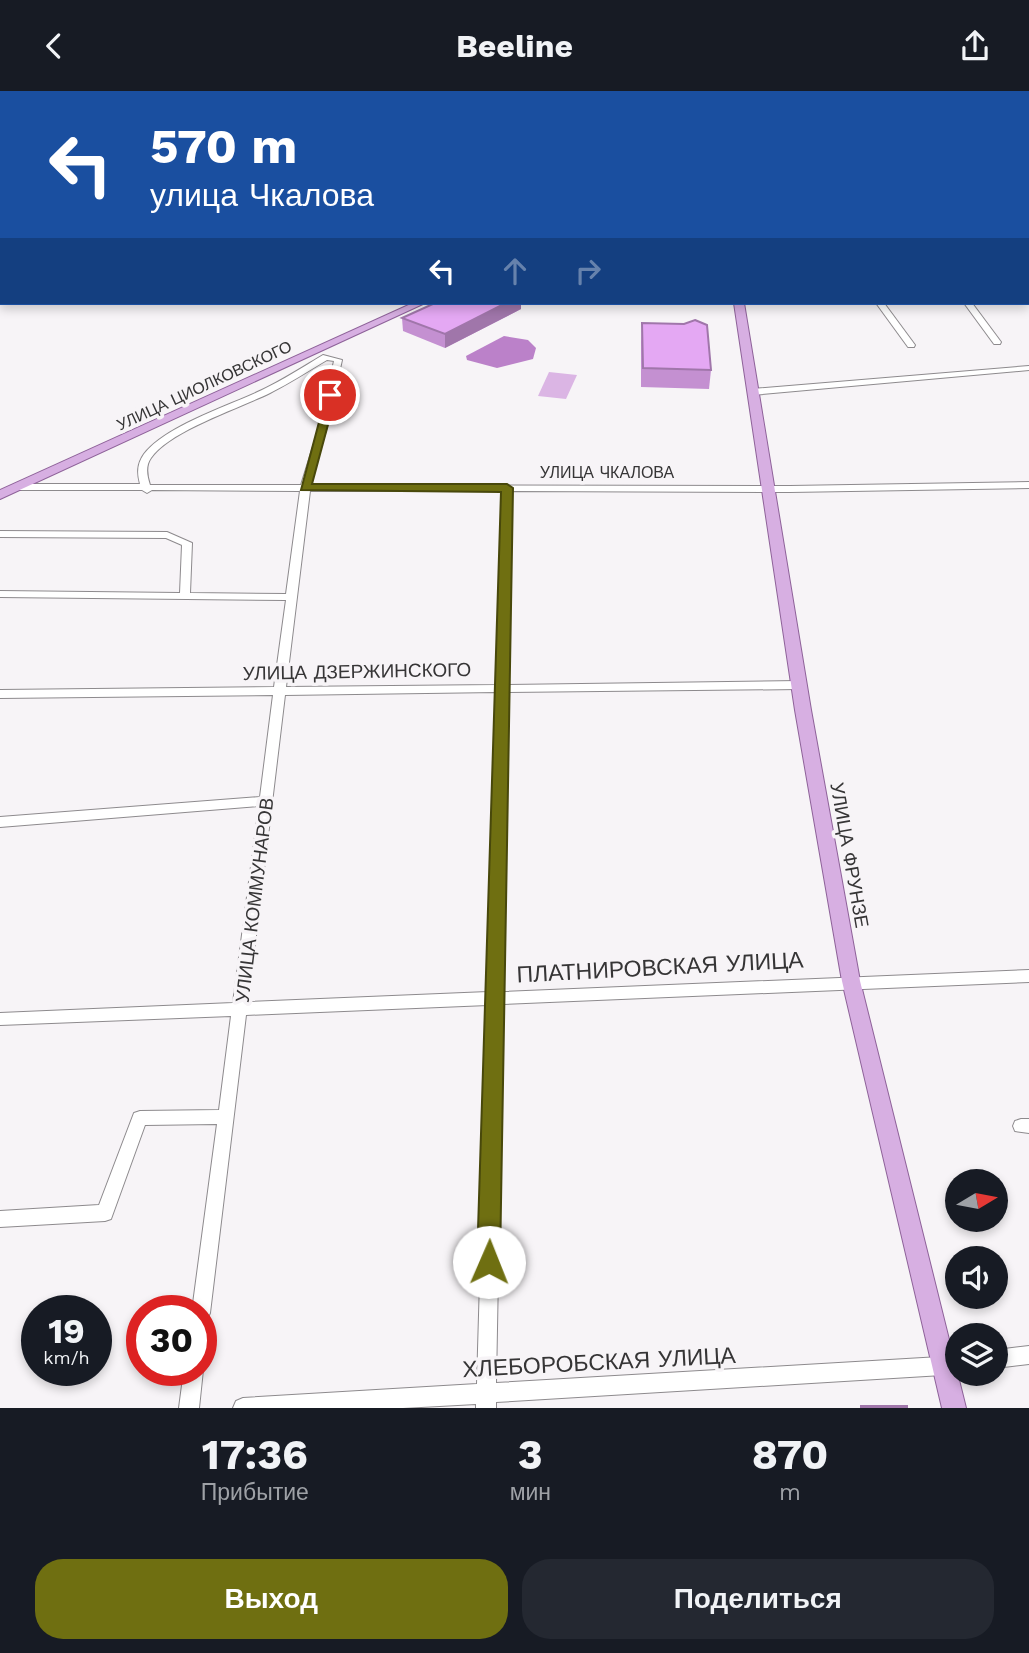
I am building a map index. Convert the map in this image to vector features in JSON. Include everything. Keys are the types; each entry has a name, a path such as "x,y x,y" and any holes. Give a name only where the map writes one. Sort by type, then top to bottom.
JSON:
{"main road":[{"name":"УЛИЦА ЦИОЛКОВСКОГО","path":"0,495 417,305"},
{"name":"УЛИЦА ФРУНЗЕ","path":"738,305 766,487 850,981 945,1347"},
{"name":"УЛИЦА ФРУНЗЕ","path":"952,1386 954,1408"}],"street":[{"path":"882,305 912,345"},
{"path":"969,305 997,342"},
{"path":"147,490 141,477 142,466 149,454 166,440 271,389 326,357 333,357 338,360 337,372 305,488"},
{"path":"752,392 1029,368"},
{"name":"УЛИЦА ЧКАЛОВА","path":"17,487 147,490 790,489 1029,485"},
{"name":"УЛИЦА КОММУНАРОВ","path":"203,1295 305,488"},
{"path":"486,1401 493,998 507,488"},
{"path":"0,534 167,535 187,543 185,596"},
{"path":"0,594 292,597"},
{"name":"УЛИЦА ДЗЕРЖИНСКОГО","path":"0,694 503,686 799,685"},
{"path":"0,822 267,801"},
{"name":"ПЛАТНИРОВСКАЯ УЛИЦА","path":"0,1019 850,981 1029,976"},
{"path":"0,1219 105,1213 140,1118 226,1117"},
{"path":"1008,1358 1029,1355"},
{"name":"ХЛЕБОРОБСКАЯ УЛИЦА","path":"243,1408 486,1401 945,1366"},
{"path":"189,1408 192,1386"}],"shaded area":[{"path":"504,336 528,340 536,348 533,359 497,368 467,360 466,356"},
{"path":"549,372 577,375 566,399 538,396"}],"building":[{"path":"431,305 502,305 445,334 402,318"},
{"path":"695,320 707,325 711,370 643,368 642,323 684,324"},
{"path":"907,1406 907,1408 861,1408"}],"route":[{"path":"330,395 305,488 507,488 493,998 489,1262"}]}
